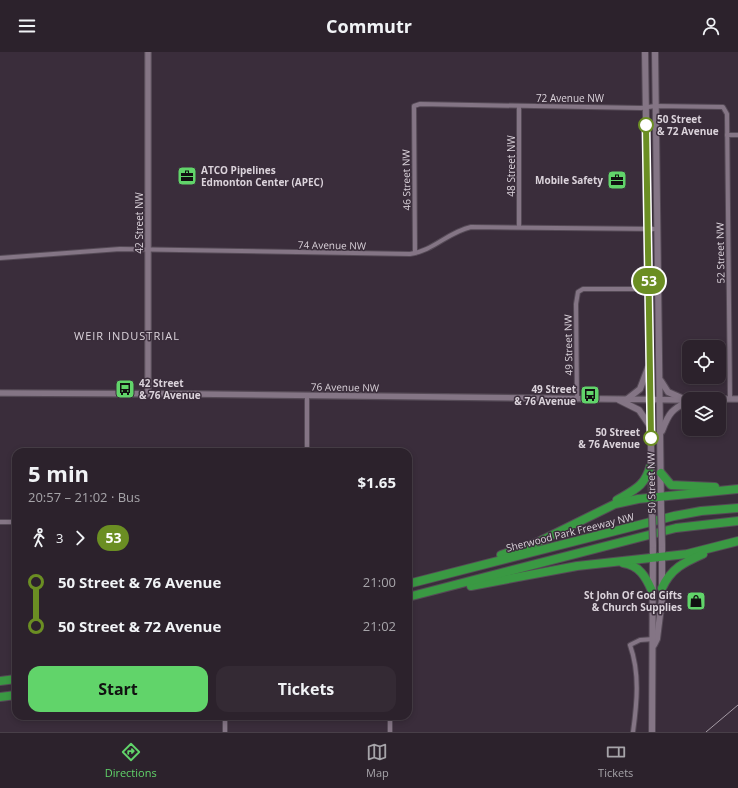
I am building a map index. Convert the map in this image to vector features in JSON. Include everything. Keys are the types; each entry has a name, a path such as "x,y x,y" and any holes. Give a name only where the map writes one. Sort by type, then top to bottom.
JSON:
{"highway":[{"path":"478,566 538,542 603,509 640,486 646,480 651,464"},
{"path":"661,472 669,483 676,486 738,489"},
{"path":"603,509 628,501 738,489"},
{"name":"Sherwood Park Freeway NW","path":"412,583 674,516 701,511 738,508"},
{"path":"412,596 676,528 738,521"},
{"path":"444,588 458,589 543,572 653,557 687,554 738,541"},
{"path":"662,588 671,572 681,564 716,547"},
{"path":"614,562 634,566 646,577 652,591"},
{"path":"0,681 12,680"},
{"path":"0,698 12,696"}],"main road":[{"name":"50 Street NW","path":"645,52 653,545 652,591 655,639"},
{"name":"50 Street NW","path":"652,732 653,649 662,588 655,52"},
{"path":"626,400 640,389 650,363"},
{"path":"660,378 668,392 682,398"},
{"path":"619,400 639,410 645,416 651,429"},
{"path":"660,436 669,414 682,404"}],"street":[{"name":"42 Street NW","path":"148,52 148,393"},
{"name":"72 Avenue NW","path":"414,106 420,104 646,107 717,106 724,108"},
{"name":"46 Street NW","path":"414,106 415,253"},
{"name":"48 Street NW","path":"519,106 519,227"},
{"name":"52 Street NW","path":"724,108 727,112 730,399"},
{"path":"727,135 738,135"},
{"name":"74 Avenue NW","path":"0,258 103,250 148,249 415,253 426,250 450,235 464,229 519,227 657,229"},
{"name":"49 Street NW","path":"577,399 576,304 578,292 583,289 649,290"},
{"path":"649,290 658,289"},
{"name":"76 Avenue NW","path":"0,393 148,393 682,400"},
{"path":"307,396 307,448"},
{"path":"726,399 738,399"},
{"path":"0,522 12,522"},
{"path":"634,732 637,701 635,660 630,645 640,640 655,639"},
{"path":"225,720 225,732"},
{"path":"390,720 390,732"}],"railway":[{"path":"706,732 738,705"}],"bus line":[{"name":"53","path":"646,125 651,438"}],"place":[{"name":"50 Street & 72 Avenue","path":"646,125"},
{"name":"ATCO Pipelines Edmonton Center (APEC)","path":"187,176"},
{"name":"Mobile Safety","path":"617,180"},
{"name":"42 Street & 76 Avenue","path":"125,389"},
{"name":"49 Street & 76 Avenue","path":"590,395"},
{"name":"50 Street & 76 Avenue","path":"651,438"},
{"name":"St John Of God Gifts & Church Supplies","path":"696,601"}],"district":[{"name":"WEIR INDUSTRIAL","path":"127,335"}]}
